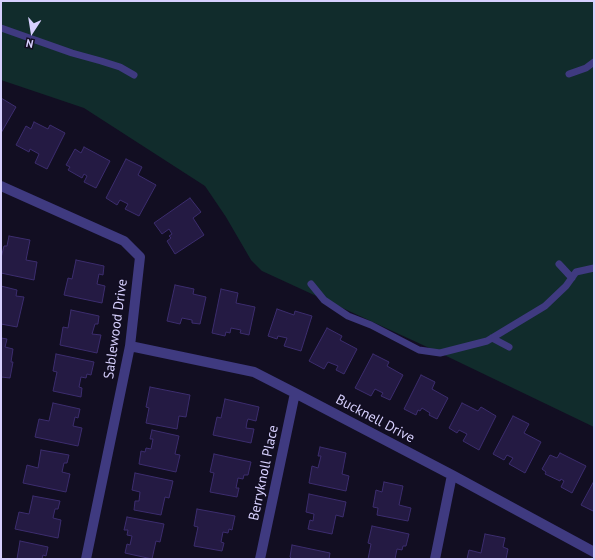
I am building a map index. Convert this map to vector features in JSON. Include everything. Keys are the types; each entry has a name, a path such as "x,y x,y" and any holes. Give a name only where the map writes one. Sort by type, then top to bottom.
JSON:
{"street":[{"name":"Sablewood Drive","path":"1,186 124,241 140,257 130,346 86,559"},
{"name":"Bucknell Drive","path":"130,346 254,372 452,475 594,552"},
{"name":"Berryknoll Place","path":"260,559 295,393"},
{"path":"435,559 452,475"}],"lane":[{"path":"1,28 72,53 101,60 120,67 134,75"},
{"path":"569,74 586,68 594,62"},
{"path":"559,264 572,278"},
{"path":"311,284 324,300 348,316 371,325 419,350 440,353 487,341 545,306 566,286 576,272 594,268"},
{"path":"492,338 509,347"}],"green space":[{"path":"1,1 594,1 594,427 438,352 262,271 251,260 226,217 205,186 84,108 1,80"}],"building":[{"path":"1,98 16,107 1,133"},
{"path":"34,122 48,129 50,125 65,133 47,169 35,163 39,154 30,149 29,152 16,145 26,126 31,129"},
{"path":"84,147 110,161 96,188 84,182 87,176 84,174 82,178 68,170 70,167 66,165 75,149 81,153"},
{"path":"126,159 142,167 138,175 156,185 139,216 125,209 128,204 120,200 117,205 106,198"},
{"path":"190,198 201,212 193,218 204,235 175,254 167,241 171,238 169,236 172,234 169,229 162,234 154,223"},
{"path":"9,236 30,240 26,260 37,262 34,280 1,273 1,258 4,246 7,246"},
{"path":"76,260 104,266 103,275 99,274 97,284 105,286 102,303 64,295 68,278 72,279"},
{"path":"175,285 194,289 193,294 206,297 200,324 192,323 192,320 182,318 180,324 167,321"},
{"path":"1,286 17,290 16,296 24,297 17,327 1,324"},
{"path":"221,289 238,293 236,303 255,307 249,335 240,333 241,330 231,328 230,333 226,332 225,336 212,333"},
{"path":"277,309 294,315 295,311 312,316 301,351 284,346 287,338 278,336 277,339 268,336"},
{"path":"71,310 99,316 98,324 95,324 92,334 101,335 97,353 60,345 63,327 68,328"},
{"path":"327,328 342,336 340,340 357,349 344,374 336,370 338,366 328,362 324,369 309,361"},
{"path":"1,338 7,339 5,347 13,349 11,362 13,362 10,378 1,377"},
{"path":"56,354 94,362 91,375 87,374 86,378 81,377 79,387 82,388 81,397 53,391 57,372 53,371"},
{"path":"373,354 389,362 387,366 403,375 390,400 381,396 383,393 375,389 371,396 355,388"},
{"path":"421,375 435,382 432,389 448,398 437,419 429,415 430,413 422,408 420,411 418,410 416,415 404,409"},
{"path":"150,387 190,395 186,417 179,416 177,429 146,423 149,408 146,407"},
{"path":"225,399 259,407 256,421 248,419 247,422 246,428 254,429 251,443 213,435 217,417 221,418"},
{"path":"53,403 80,409 78,418 75,417 73,426 82,428 78,446 35,437 39,419 49,421"},
{"path":"462,403 478,411 481,407 496,416 479,450 463,441 467,434 459,430 457,433 449,428"},
{"path":"513,416 529,424 524,433 541,442 525,473 509,464 513,458 507,455 504,460 493,454"},
{"path":"152,430 179,436 175,454 180,455 176,472 139,464 141,451 145,452 146,448 151,449 153,439 150,439"},
{"path":"320,447 346,453 342,474 349,476 346,491 309,483 312,466 318,468 321,456 318,456"},
{"path":"41,450 69,455 67,463 64,463 62,472 70,474 66,492 23,483 27,465 38,468"},
{"path":"560,453 586,466 572,493 561,487 564,481 561,479 560,481 545,474 546,472 542,469 550,455 557,458"},
{"path":"214,454 251,462 248,475 244,475 243,479 238,478 236,488 239,488 237,497 210,492 214,473 210,472"},
{"path":"135,473 173,481 169,498 165,497 161,515 134,510 135,501 139,501 140,492 132,490"},
{"path":"594,481 594,509 593,511 581,505"},
{"path":"384,482 403,486 399,505 411,508 408,521 377,515 378,508 373,507 376,490 382,492"},
{"path":"309,494 346,502 343,517 336,515 332,534 308,529 310,520 313,521 314,514 306,512"},
{"path":"33,496 60,501 58,509 55,509 53,518 61,520 58,538 15,529 19,512 29,514"},
{"path":"197,509 235,516 232,530 229,529 228,533 223,532 221,542 224,543 222,551 194,546 198,527 194,526"},
{"path":"127,517 164,524 160,542 156,541 152,559 125,553 127,544 130,545 132,536 127,535 128,530 124,530"},
{"path":"372,526 409,534 406,546 403,546 402,550 397,549 395,559 368,559 371,544 368,543"},
{"path":"485,534 505,538 503,547 508,549 506,559 467,559 469,550 481,553"},
{"path":"20,541 48,547 46,556 43,555 42,559 17,559"},
{"path":"292,545 330,553 329,559 291,559"}]}
